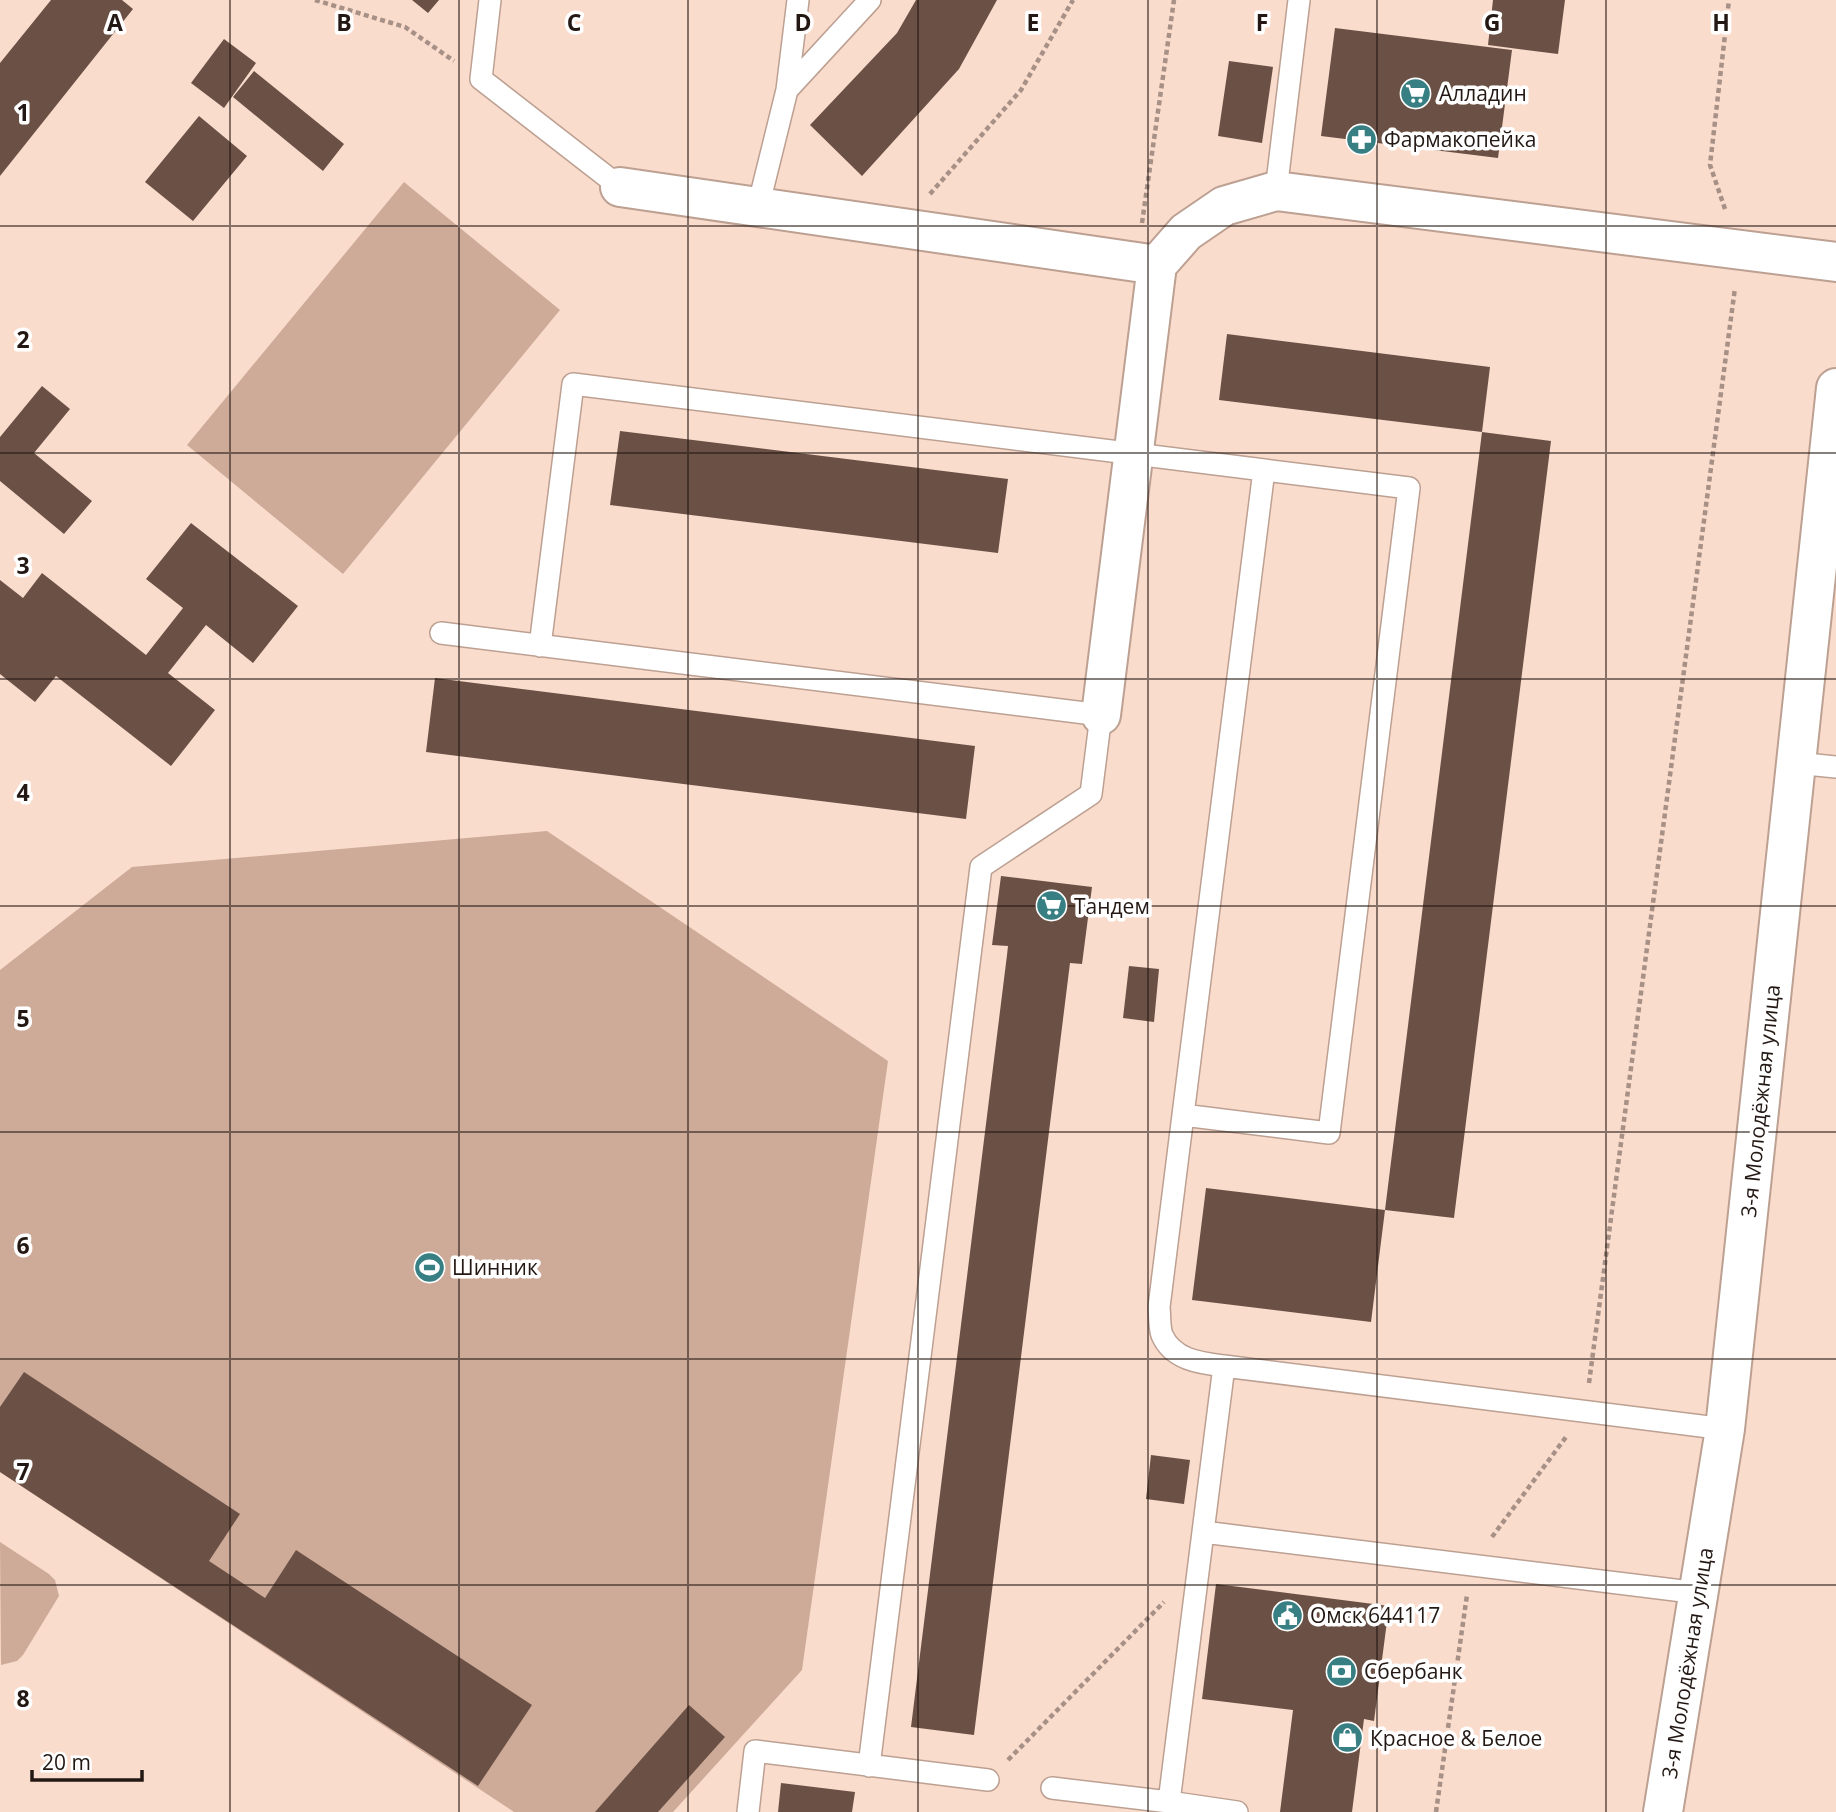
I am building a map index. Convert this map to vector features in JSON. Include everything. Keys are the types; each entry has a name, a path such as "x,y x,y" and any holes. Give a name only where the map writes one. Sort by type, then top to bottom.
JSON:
{"street":[{"path":"620,187 1147,264"},
{"path":"1101,715 1133,454 1147,264 1224,206 1276,191 1836,262"},
{"name":"3-я Молодёжная улица","path":"1664,1812 1725,1429 1836,388"}],"lane":[{"path":"491,0 481,79 620,187"},
{"path":"758,207 787,90 798,0"},
{"path":"787,90 870,0"},
{"path":"1276,191 1299,0"},
{"path":"541,646 573,384 1409,488 1329,1133 1183,1115"},
{"path":"1264,470 1159,1307 1161,1334 1177,1354 1198,1363 1725,1429"},
{"path":"441,634 1101,715 1091,794 981,867 869,1766"},
{"path":"1796,763 1836,767"},
{"path":"1169,1802 1224,1366"},
{"path":"1203,1532 1699,1593"},
{"path":"748,1812 755,1751 988,1780"},
{"path":"1052,1788 1237,1812"}],"path":[{"path":"315,0 405,27 481,79"},
{"path":"900,229 1021,90 1073,0"},
{"path":"1147,264 1174,0"},
{"path":"1436,1812 1471,1565 1586,1411 1740,250 1710,165 1729,0"},
{"path":"988,1780 1199,1566"}],"shaded area":[{"path":"404,182 560,310 343,574 187,445"},
{"name":"Шинник","path":"547,831 888,1061 802,1670 673,1812 514,1812 0,1472 0,970 132,867"},
{"path":"0,1542 49,1574 55,1580 59,1596 23,1655 17,1661 1,1665"}],"building":[{"path":"51,0 122,0 133,9 0,176 0,63"},
{"path":"412,0 439,0 428,13"},
{"path":"916,0 997,0 959,69 862,176 810,125 897,33"},
{"path":"1493,0 1565,0 1558,54 1488,45"},
{"name":"Алладин","path":"1335,28 1512,50 1498,158 1321,136"},
{"path":"224,39 256,63 224,108 191,83"},
{"path":"1229,61 1273,67 1262,143 1218,136"},
{"path":"254,71 344,144 323,171 233,97"},
{"path":"199,116 247,156 193,221 145,182"},
{"path":"1227,334 1490,367 1482,432 1219,400"},
{"path":"42,386 70,409 34,453 92,501 64,534 0,481 0,437"},
{"path":"620,431 1008,479 998,553 610,505"},
{"path":"1482,432 1551,441 1454,1218 1385,1210"},
{"path":"191,523 298,606 253,663 206,625 168,673 215,710 171,766 56,676 35,702 0,674 0,580 23,598 42,573 146,655 183,608 146,579"},
{"path":"435,678 975,746 966,819 426,752"},
{"path":"1001,876 1092,887 1082,964 1070,963 974,1735 911,1727 1008,946 992,945"},
{"path":"1129,966 1159,969 1154,1022 1123,1018"},
{"path":"1206,1188 1385,1210 1371,1322 1192,1300"},
{"path":"24,1372 240,1514 209,1561 265,1598 296,1550 532,1705 478,1786 0,1472 0,1407"},
{"path":"1151,1455 1190,1460 1184,1504 1146,1499"},
{"path":"1216,1584 1389,1606 1374,1721 1364,1719 1352,1812 1280,1812 1293,1710 1202,1699"},
{"path":"689,1705 725,1737 658,1812 595,1812"},
{"path":"781,1783 855,1792 852,1812 778,1812"}],"place":[{"name":"Алладин","path":"1416,93"},
{"name":"Фармакопейка","path":"1361,139"},
{"name":"Тандем","path":"1051,906"},
{"name":"Шинник","path":"429,1267"},
{"name":"Омск 644117","path":"1287,1615"},
{"name":"Сбербанк","path":"1341,1671"},
{"name":"Красное & Белое","path":"1347,1738"}]}
